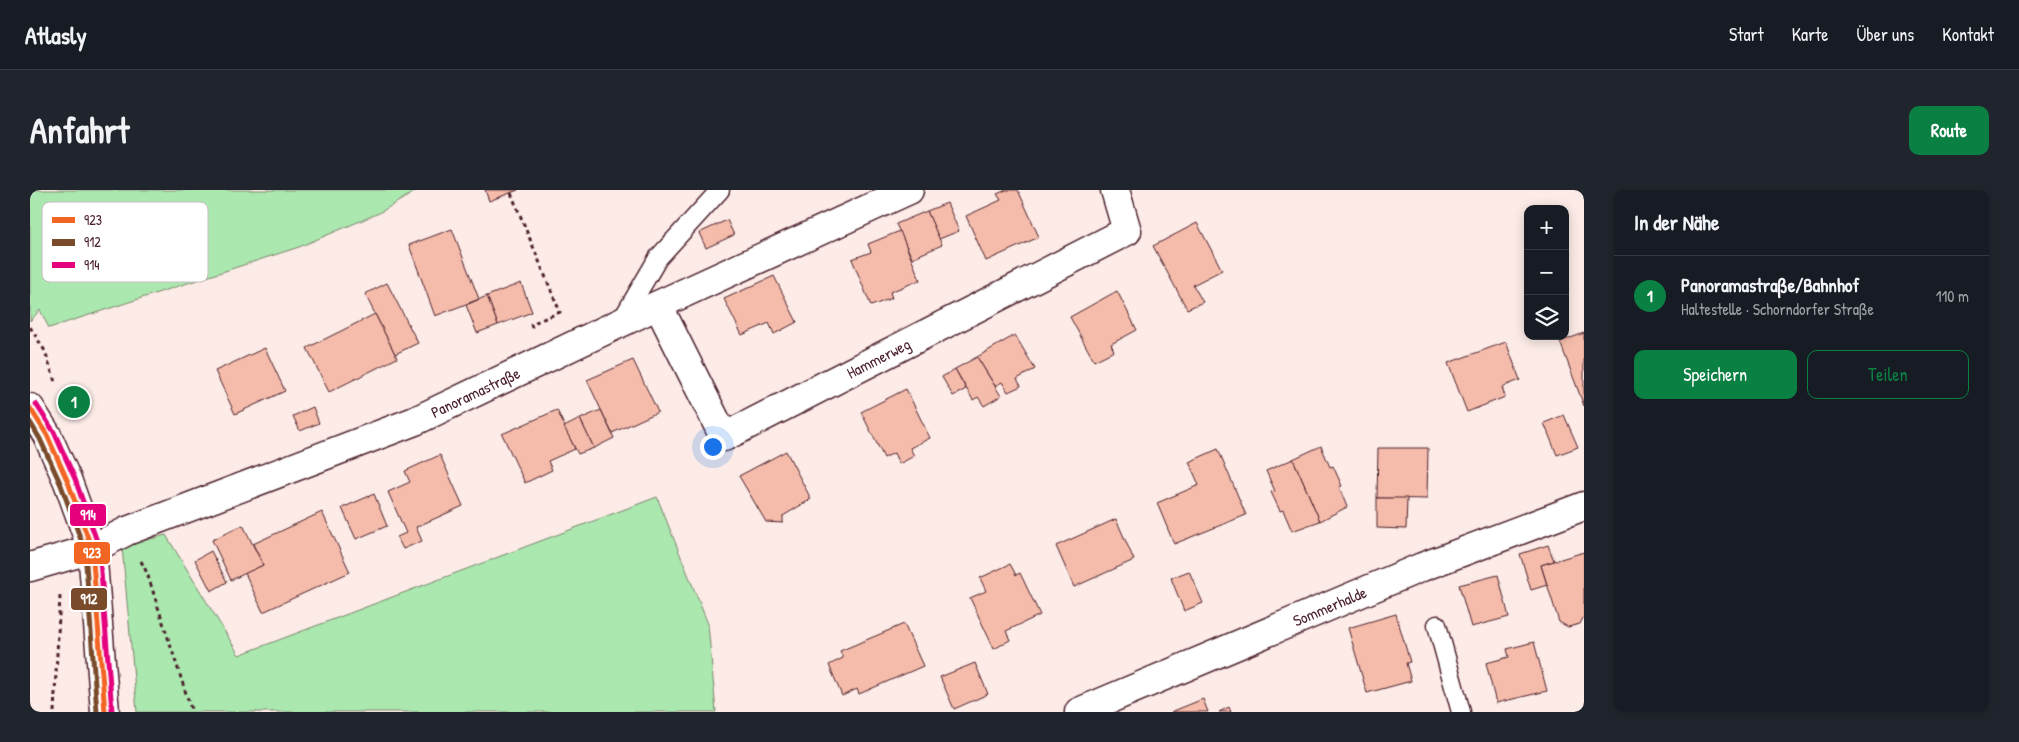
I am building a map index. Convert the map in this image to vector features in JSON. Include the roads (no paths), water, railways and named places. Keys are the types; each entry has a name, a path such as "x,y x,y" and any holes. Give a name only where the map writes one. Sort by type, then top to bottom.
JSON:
{"street":[{"name":"Panoramastraße","path":"30,567 92,549 127,531 416,421 658,305 909,190"},
{"name":"Hammerweg","path":"658,305 724,437 1127,231 1115,190"},
{"path":"30,408 47,435 61,466 92,549 105,712"},
{"name":"Sommerhalde","path":"1079,712 1422,567 1584,506"}],"lane":[{"path":"620,323 658,258 720,190"},
{"path":"1437,625 1461,712"}],"place":[{"name":"Panoramastraße/Bahnhof","path":"74,402"}]}
